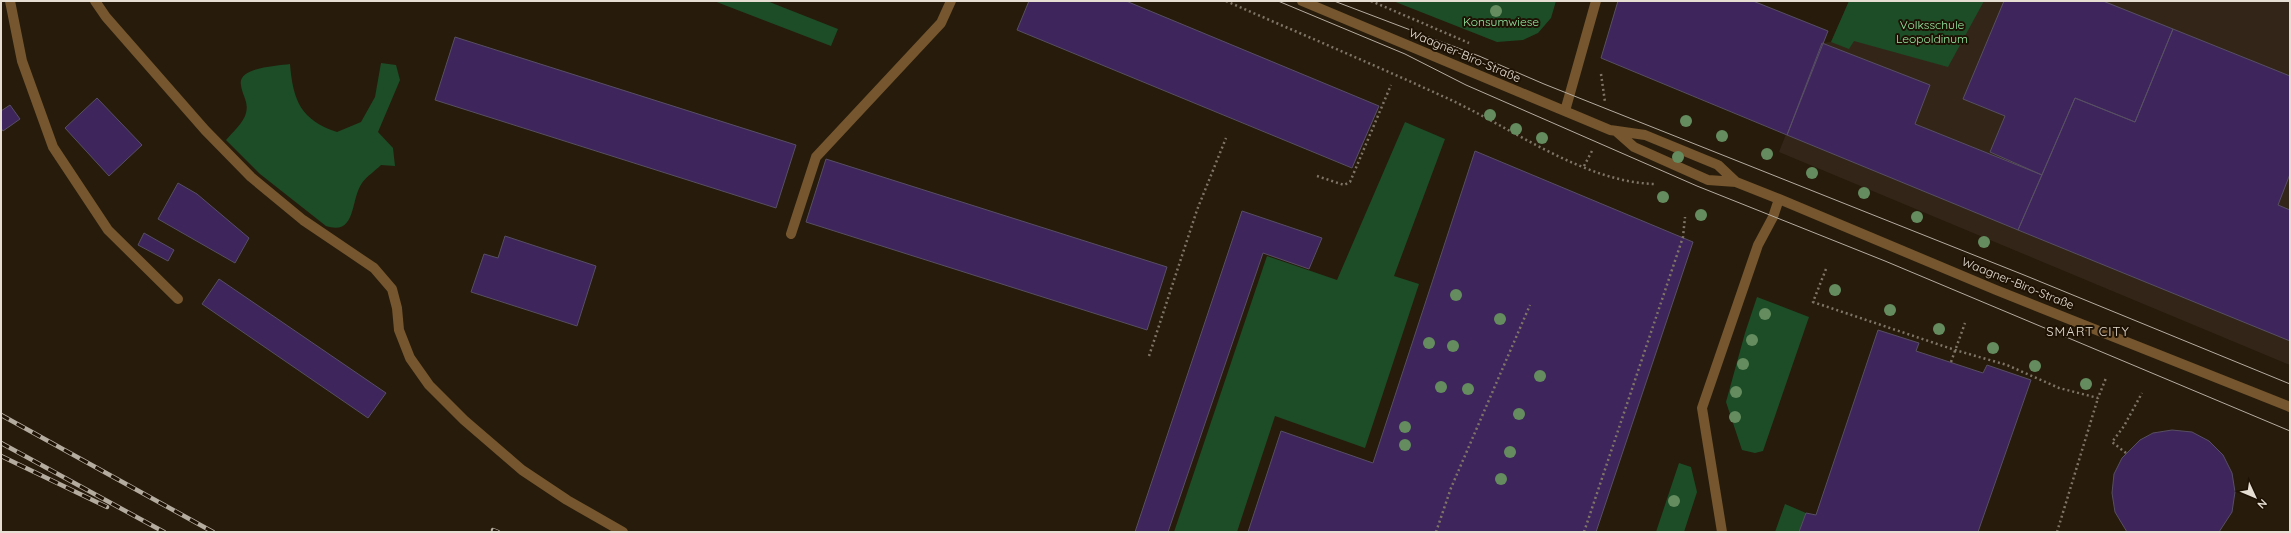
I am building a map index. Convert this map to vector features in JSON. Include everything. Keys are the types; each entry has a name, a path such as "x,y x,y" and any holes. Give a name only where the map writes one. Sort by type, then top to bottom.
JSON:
{"street":[{"path":"10,1 22,61 53,146 108,230 178,299"},
{"path":"95,1 106,17 205,130 251,177 303,220 374,268 392,289 397,308 399,330 410,358 429,385 464,420 522,470 567,500 623,532"},
{"path":"791,234 816,157 941,23 951,1"},
{"name":"Waagner-Biro-Straße","path":"1302,1 1617,132 1645,135 1718,165 1736,182"},
{"path":"1565,111 1596,1"},
{"name":"Waagner-Biro-Straße","path":"1617,132 1634,147 1708,180 1736,182 1780,199 1996,290 2290,407"},
{"path":"1722,532 1702,408 1758,245 1773,217 1780,199"}],"path":[{"path":"1226,1 1453,101 1534,144 1590,169 1630,183 1657,184"},
{"path":"1317,176 1344,185 1350,182 1390,85"},
{"path":"1149,356 1197,210 1226,138"},
{"path":"1584,532 1683,237 1685,217"},
{"path":"1826,269 1814,302 1955,350 2007,365 2059,388 2098,398"},
{"path":"1436,532 1450,488 1530,305"},
{"path":"1950,362 1965,323"},
{"path":"2057,532 2098,398 2106,378"},
{"path":"2126,453 2112,442 2124,426 2142,393"}],"shaded area":[{"name":"Volksschule Leopoldinum","path":"1849,1 2290,1 2290,365 1779,152 1822,43 1831,42"}],"green space":[{"path":"714,1 767,1 838,29 831,46"},
{"name":"Konsumwiese","path":"1393,1 1556,1 1551,18 1538,33 1523,40 1497,42"},
{"name":"Volksschule Leopoldinum","path":"1849,1 1984,1 1948,67 1854,41 1849,49 1831,42"},
{"path":"381,63 396,65 400,80 378,132 393,148 395,166 381,165 364,180 358,190 351,215 343,226 336,228 326,226 260,174 226,140 240,124 246,113 247,105 241,85 241,79 245,74 260,68 290,64 294,89 301,107 315,122 337,132 361,122 375,97"},
{"path":"1405,122 1445,139 1394,276 1419,284 1365,448 1275,416 1237,532 1174,532 1267,256 1337,280"},
{"path":"1757,297 1809,317 1763,451 1755,453 1742,450 1726,402 1745,333"},
{"path":"1679,463 1691,467 1697,492 1684,532 1656,532"},
{"path":"1785,504 1806,513 1799,532 1775,532"}],"building":[{"path":"1029,1 1126,1 1379,106 1352,168 1017,30"},
{"path":"1618,1 1753,1 1828,31 1787,135 1601,58"},
{"path":"2004,1 2103,1 2173,29 2135,122 2075,98 2042,175 1990,152 2005,116 1963,99"},
{"path":"2173,29 2290,76 2290,174 2278,205 2290,210 2290,341 2018,230 2075,98 2135,122"},
{"path":"455,37 796,145 776,208 435,100"},
{"name":"Volksschule Leopoldinum","path":"1822,43 1930,85 1915,124 2042,175 2018,230 1787,135"},
{"path":"97,98 142,145 109,176 65,128"},
{"path":"10,105 20,119 3,131 1,128 1,111"},
{"path":"1475,151 1693,242 1596,532 1248,532 1281,431 1373,463"},
{"path":"826,159 1167,267 1147,330 806,222"},
{"path":"178,183 197,194 249,238 235,263 158,219"},
{"path":"1242,211 1322,238 1309,269 1263,253 1168,532 1135,532"},
{"path":"144,233 174,250 168,261 138,245"},
{"path":"505,236 596,266 577,326 471,292 484,254 498,258"},
{"path":"219,279 386,393 368,418 202,304"},
{"path":"1878,330 1919,343 1916,351 1983,373 1987,365 2031,380 1978,532 1799,532 1806,513 1816,515"},
{"path":"2172,430 2192,432 2209,441 2223,455 2232,473 2235,492 2232,512 2219,532 2127,532 2115,512 2112,493 2114,474 2122,458 2140,440 2153,433"}],"tram line":[{"path":"1278,1 1405,54 1466,85 1697,186 1885,261 2290,431"},
{"path":"1334,1 1479,56 1544,84 2024,275 2290,384"}],"railway":[{"path":"1,415 213,532"},
{"path":"1,443 164,532"},
{"path":"1,456 107,507"},
{"path":"493,530 498,532"}],"district":[{"name":"SMART CITY","path":"2088,331"}]}
